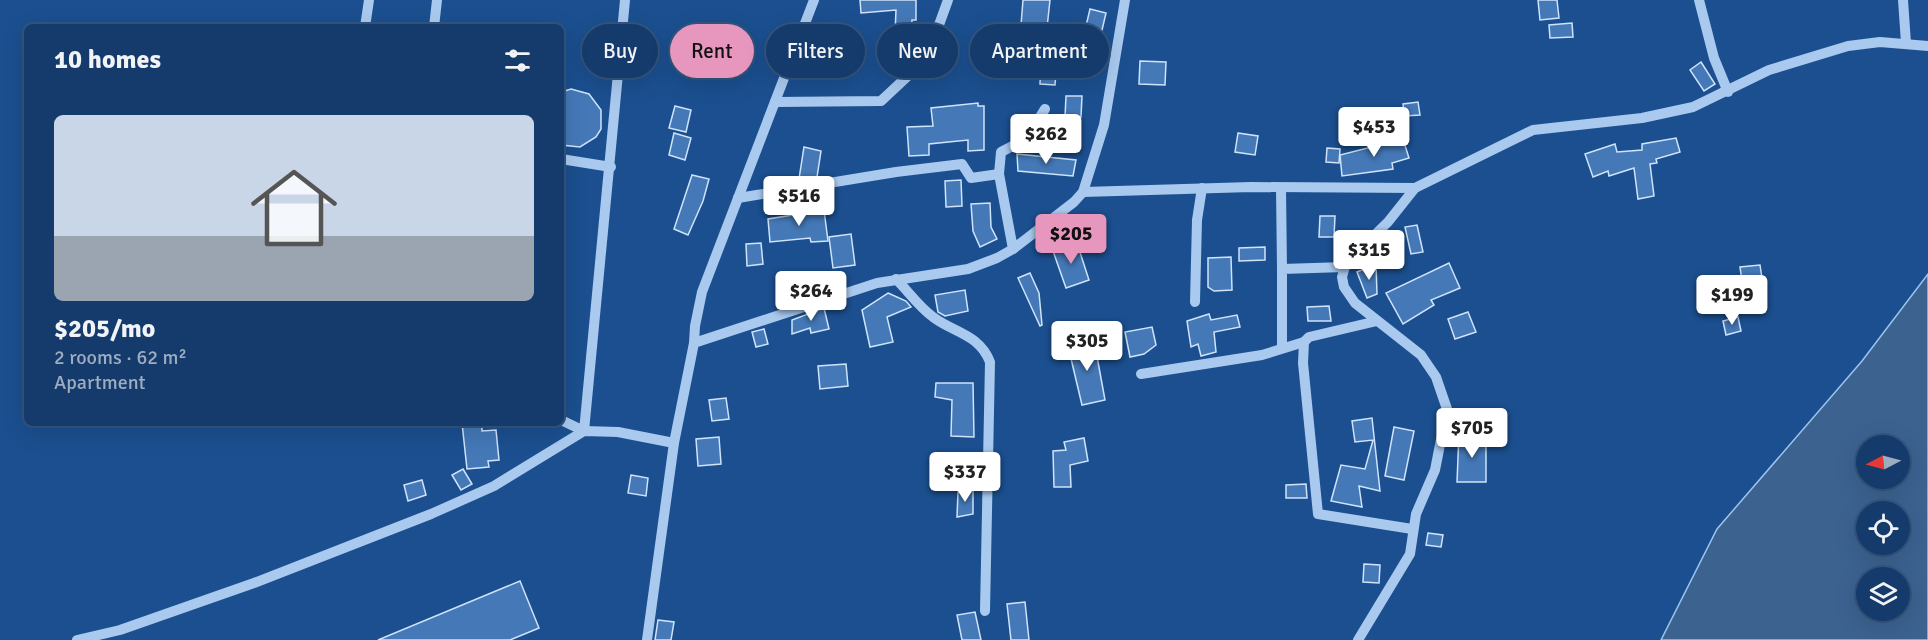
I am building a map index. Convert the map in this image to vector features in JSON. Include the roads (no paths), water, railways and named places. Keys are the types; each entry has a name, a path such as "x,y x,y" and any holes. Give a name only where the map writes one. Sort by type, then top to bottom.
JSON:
{"street":[{"path":"365,24 369,0"},
{"path":"434,24 437,0"},
{"path":"584,431 611,167 625,0"},
{"path":"647,640 674,443 702,292 814,0"},
{"path":"775,102 882,101 927,58 948,0"},
{"path":"694,343 852,291 896,279 968,269 1013,249 1083,192 1104,125 1125,0"},
{"path":"1699,0 1714,57 1728,92"},
{"path":"1903,0 1906,43"},
{"path":"1358,640 1410,554 1412,529 1435,470 1447,409 1436,377 1421,355 1355,303 1344,287 1342,277 1345,267 1356,252 1388,222 1415,188 1533,130 1667,113 1710,101 1769,70 1818,53 1880,42 1928,46"},
{"path":"1013,249 999,174 1001,152 1026,139 1045,109"},
{"path":"564,159 611,167"},
{"path":"738,198 896,172 962,164 971,178 999,174"},
{"path":"1083,192 1202,188 1415,188"},
{"path":"1195,302 1197,220 1202,188"},
{"path":"1281,188 1282,348"},
{"path":"1282,269 1345,267"},
{"path":"896,279 932,317 976,340 986,351 990,362 985,611"},
{"path":"1141,374 1262,355 1304,342 1309,337 1377,321"},
{"path":"1304,342 1303,363 1318,514 1412,529"},
{"path":"564,421 584,431 618,432 674,443"},
{"path":"77,640 122,635 431,514 494,486 584,431"}],"water":[{"path":"1928,274 1928,640 1661,640 1717,529 1862,361"}]}
